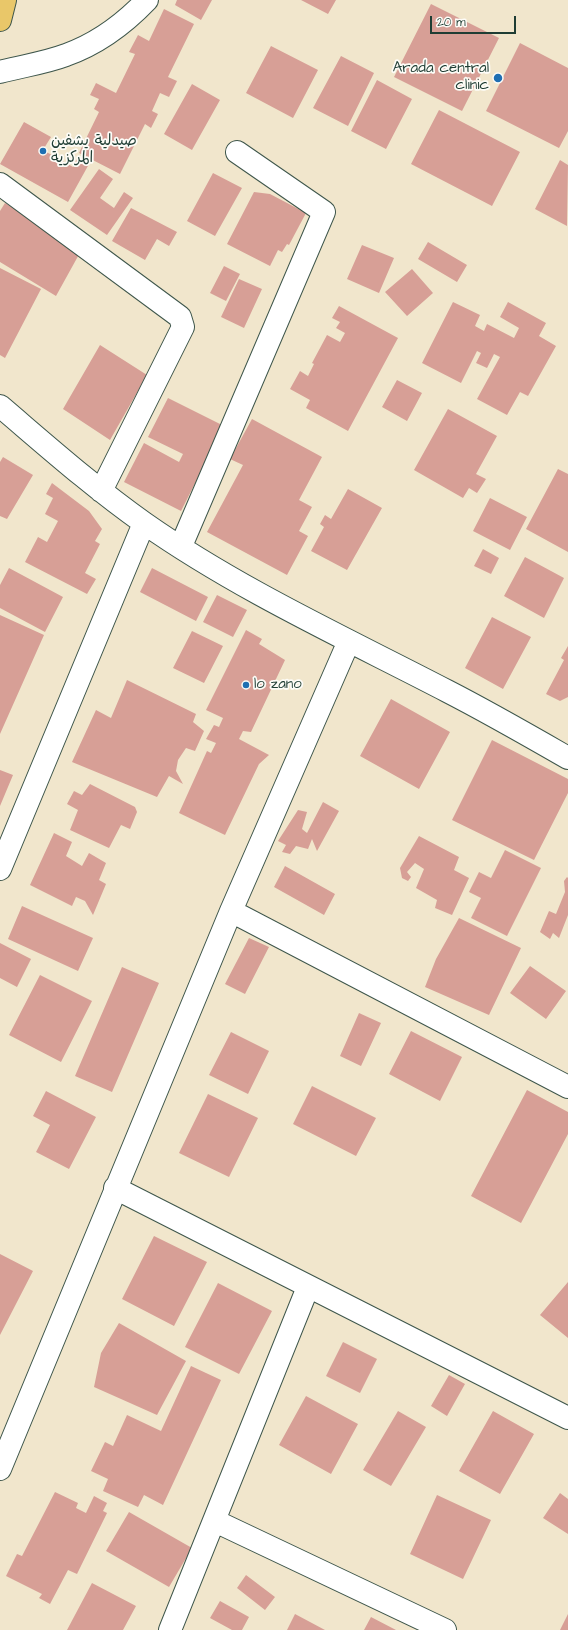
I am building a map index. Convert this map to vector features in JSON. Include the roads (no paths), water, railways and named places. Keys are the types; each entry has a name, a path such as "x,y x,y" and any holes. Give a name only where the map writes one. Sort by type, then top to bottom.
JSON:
{"main road":[{"path":"0,20 5,0"}],"street":[{"path":"0,72 65,55 88,46 130,17 147,0"},
{"path":"181,546 324,212 237,152"},
{"path":"0,184 180,317 183,327 101,491"},
{"path":"0,406 101,491 144,523 223,573 349,641 448,692 568,758"},
{"path":"0,869 144,523"},
{"path":"0,1469 115,1188 231,911 349,641"},
{"path":"231,911 568,1087"},
{"path":"115,1188 568,1418"},
{"path":"170,1630 308,1287"},
{"path":"215,1521 444,1630"}],"place":[{"name":"Arada central clinic","path":"498,78"},
{"name":"صيدلية يشفين المركزية","path":"43,151"},
{"name":"lo zano","path":"246,685"}]}
